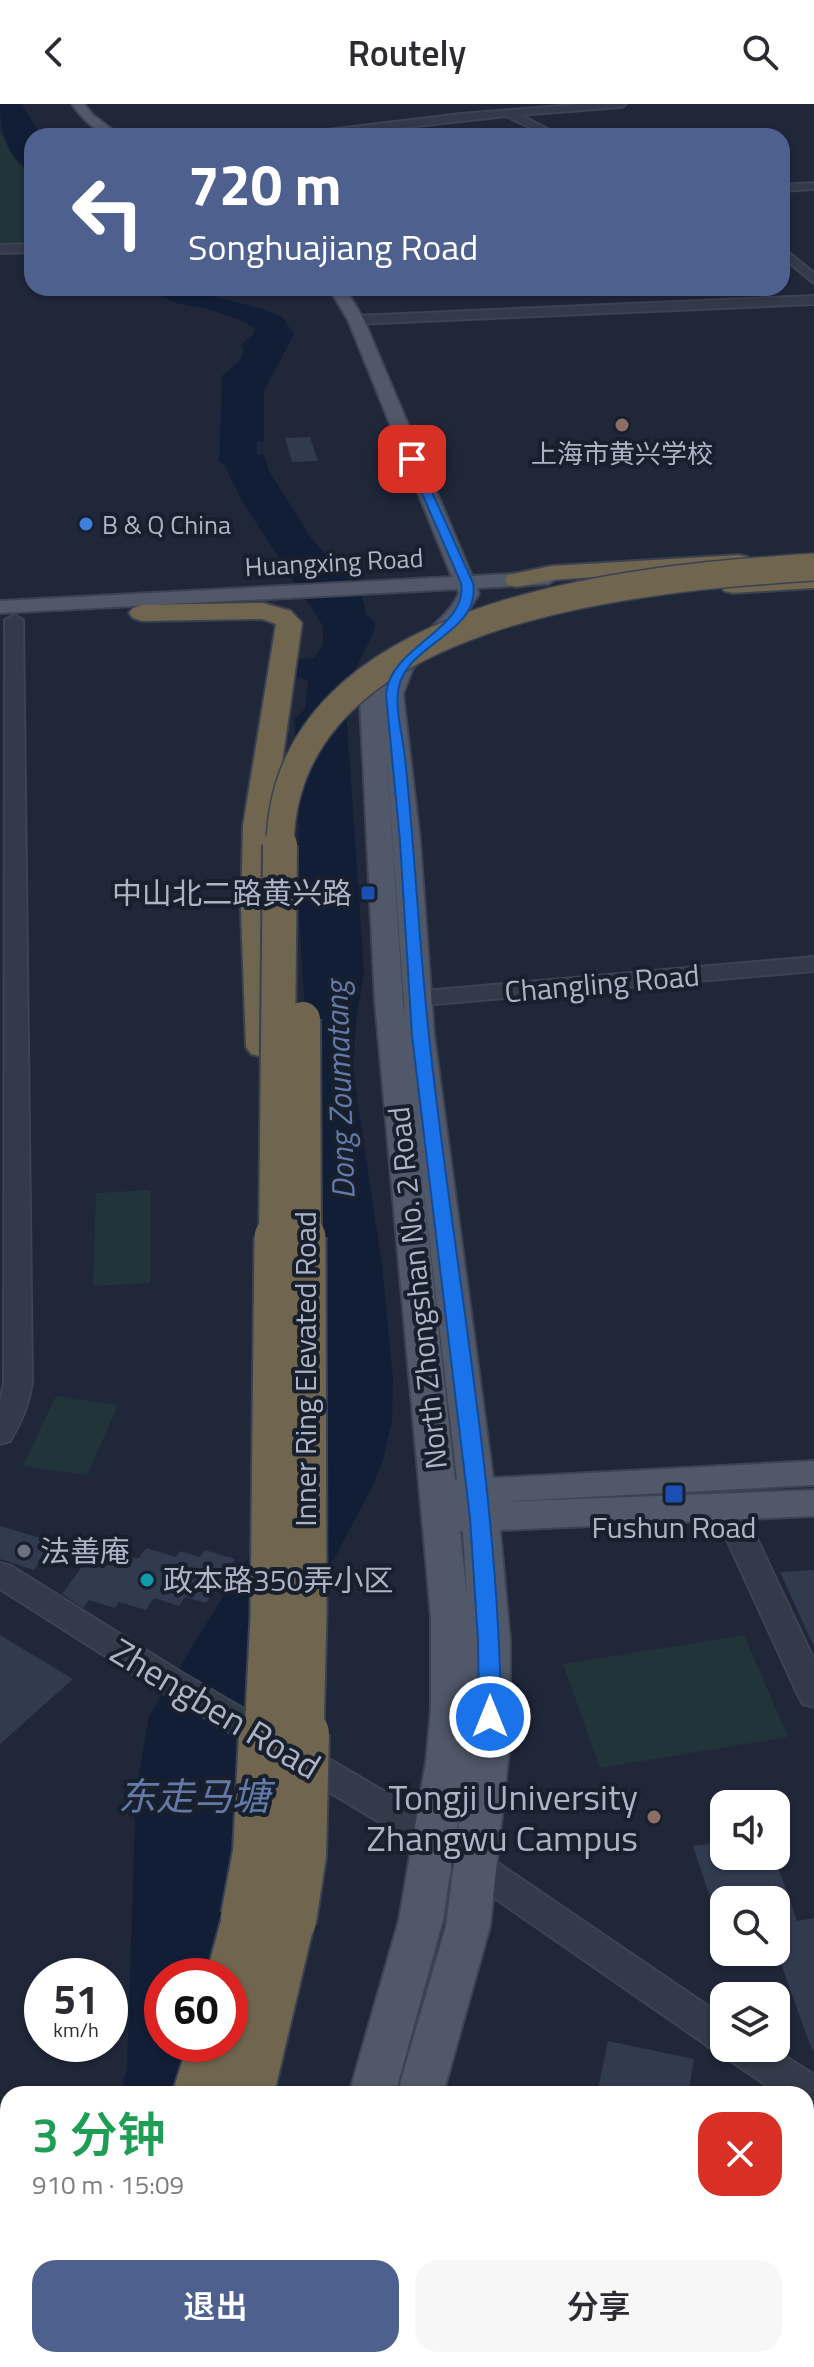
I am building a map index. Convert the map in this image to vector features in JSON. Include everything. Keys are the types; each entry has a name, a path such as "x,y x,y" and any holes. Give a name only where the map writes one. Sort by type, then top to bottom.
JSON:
{"highway":[{"path":"520,586 551,573 814,563"},
{"name":"Inner Ring Elevated Road","path":"237,1958 260,1853 265,1779 272,1617 280,827 297,760 313,734 351,692 400,658 489,619 567,597 648,581 814,563"},
{"path":"520,586 604,593 814,578"},
{"name":"Inner Ring Elevated Road","path":"248,2086 289,1920 299,1855 305,1615 304,1048 300,902 307,788 319,757 335,732 361,704 380,687 421,661 480,632 605,596 717,580 814,578"},
{"path":"142,613 247,610 282,616 289,623 258,826 256,872 266,1246 276,1298"},
{"path":"202,2086 210,2062"}],"main road":[{"path":"78,104 89,118 103,128"},
{"path":"342,296 356,320 463,591"},
{"name":"Huangxing Road","path":"5,616 520,586"},
{"name":"North Zhongshan No. 2 Road","path":"374,2086 421,1920 447,1762 451,1710 450,1616 439,1507 403,1000 393,684 413,654 465,606 463,591"},
{"name":"Huangxing Road","path":"5,616 142,613 300,598"},
{"name":"North Zhongshan No. 2 Road","path":"403,1000 479,1504 490,1640 490,1742 468,1926 422,2086"},
{"path":"439,1507 814,1473"},
{"path":"479,1504 814,1503"}],"street":[{"path":"488,104 539,128"},
{"path":"374,128 621,104"},
{"path":"790,188 814,186"},
{"path":"0,249 24,248"},
{"path":"790,258 814,279"},
{"path":"356,320 814,300"},
{"path":"0,1434 12,1410 18,1383 8,947 5,616"},
{"name":"Changling Road","path":"403,1000 814,964"},
{"path":"727,1507 814,1695"},
{"name":"Zhengben Road","path":"0,1574 286,1752 433,1837 710,2027"},
{"path":"762,2062 799,2086"}],"shaded area":[{"path":"0,131 19,165 24,168 24,243 0,243"},
{"path":"150,1190 150,1283 93,1286 96,1193"},
{"path":"56,1396 118,1405 87,1475 23,1466"},
{"path":"744,1635 788,1737 600,1768 563,1664"}],"water":[{"path":"0,104 22,104 36,128 24,128 24,167 10,151 1,124"},
{"name":"东走马塘","path":"162,296 212,296 263,309 282,317 294,334 264,391 264,441 257,442 257,454 264,455 269,471 311,538 362,595 366,614 376,624 349,685 346,708 364,972 356,1022 353,1071 382,1265 393,1379 392,1420 383,1460 373,1485 321,1577 228,1958 144,1958 144,2062 205,2062 198,2086 122,2086 128,2062 136,1790 149,1716 241,1568 315,1467 306,1030 298,896 299,804 294,719 305,709 308,681 293,675 295,660 314,658 323,645 323,626 241,499 224,464 219,462 222,376 240,361 244,350 240,345 254,334 255,329 245,322 208,309 176,303"}],"building":[{"path":"310,437 318,461 292,462 285,438"},
{"name":"法善庵","path":"0,1526 54,1542 34,1570 0,1559"},
{"name":"政本路350弄小区","path":"146,1548 176,1557 180,1551 200,1557 205,1550 235,1559 206,1603 185,1597 179,1606 154,1598 146,1610 119,1602 115,1608 89,1600 83,1608 62,1594 90,1556 112,1562 118,1554 138,1559"},
{"path":"814,1570 814,1647 780,1572"},
{"path":"0,1635 73,1679 0,1744"},
{"path":"710,1844 710,1870 779,1870 785,1886 710,1886 710,1897 693,1846"},
{"path":"790,1901 797,1921 814,1918 814,2050 782,1966 790,1966"},
{"path":"608,2041 694,2059 689,2086 599,2086"}],"place":[{"name":"上海市黄兴学校","path":"622,425"},
{"name":"B & Q China","path":"86,524"},
{"name":"中山北二路黄兴路","path":"368,893"},
{"name":"Fushun Road","path":"674,1494"},
{"name":"法善庵","path":"24,1551"},
{"name":"政本路350弄小区","path":"147,1580"},
{"name":"Tongji University Zhangwu Campus","path":"654,1817"}],"route":[{"path":"412,459 467,583 469,594 465,606 455,618 413,654 396,675 392,694 407,841 420,1035 480,1518 490,1640 490,1717"}],"water label":[{"name":"Dong Zoumatang","path":"339,1090"}]}
